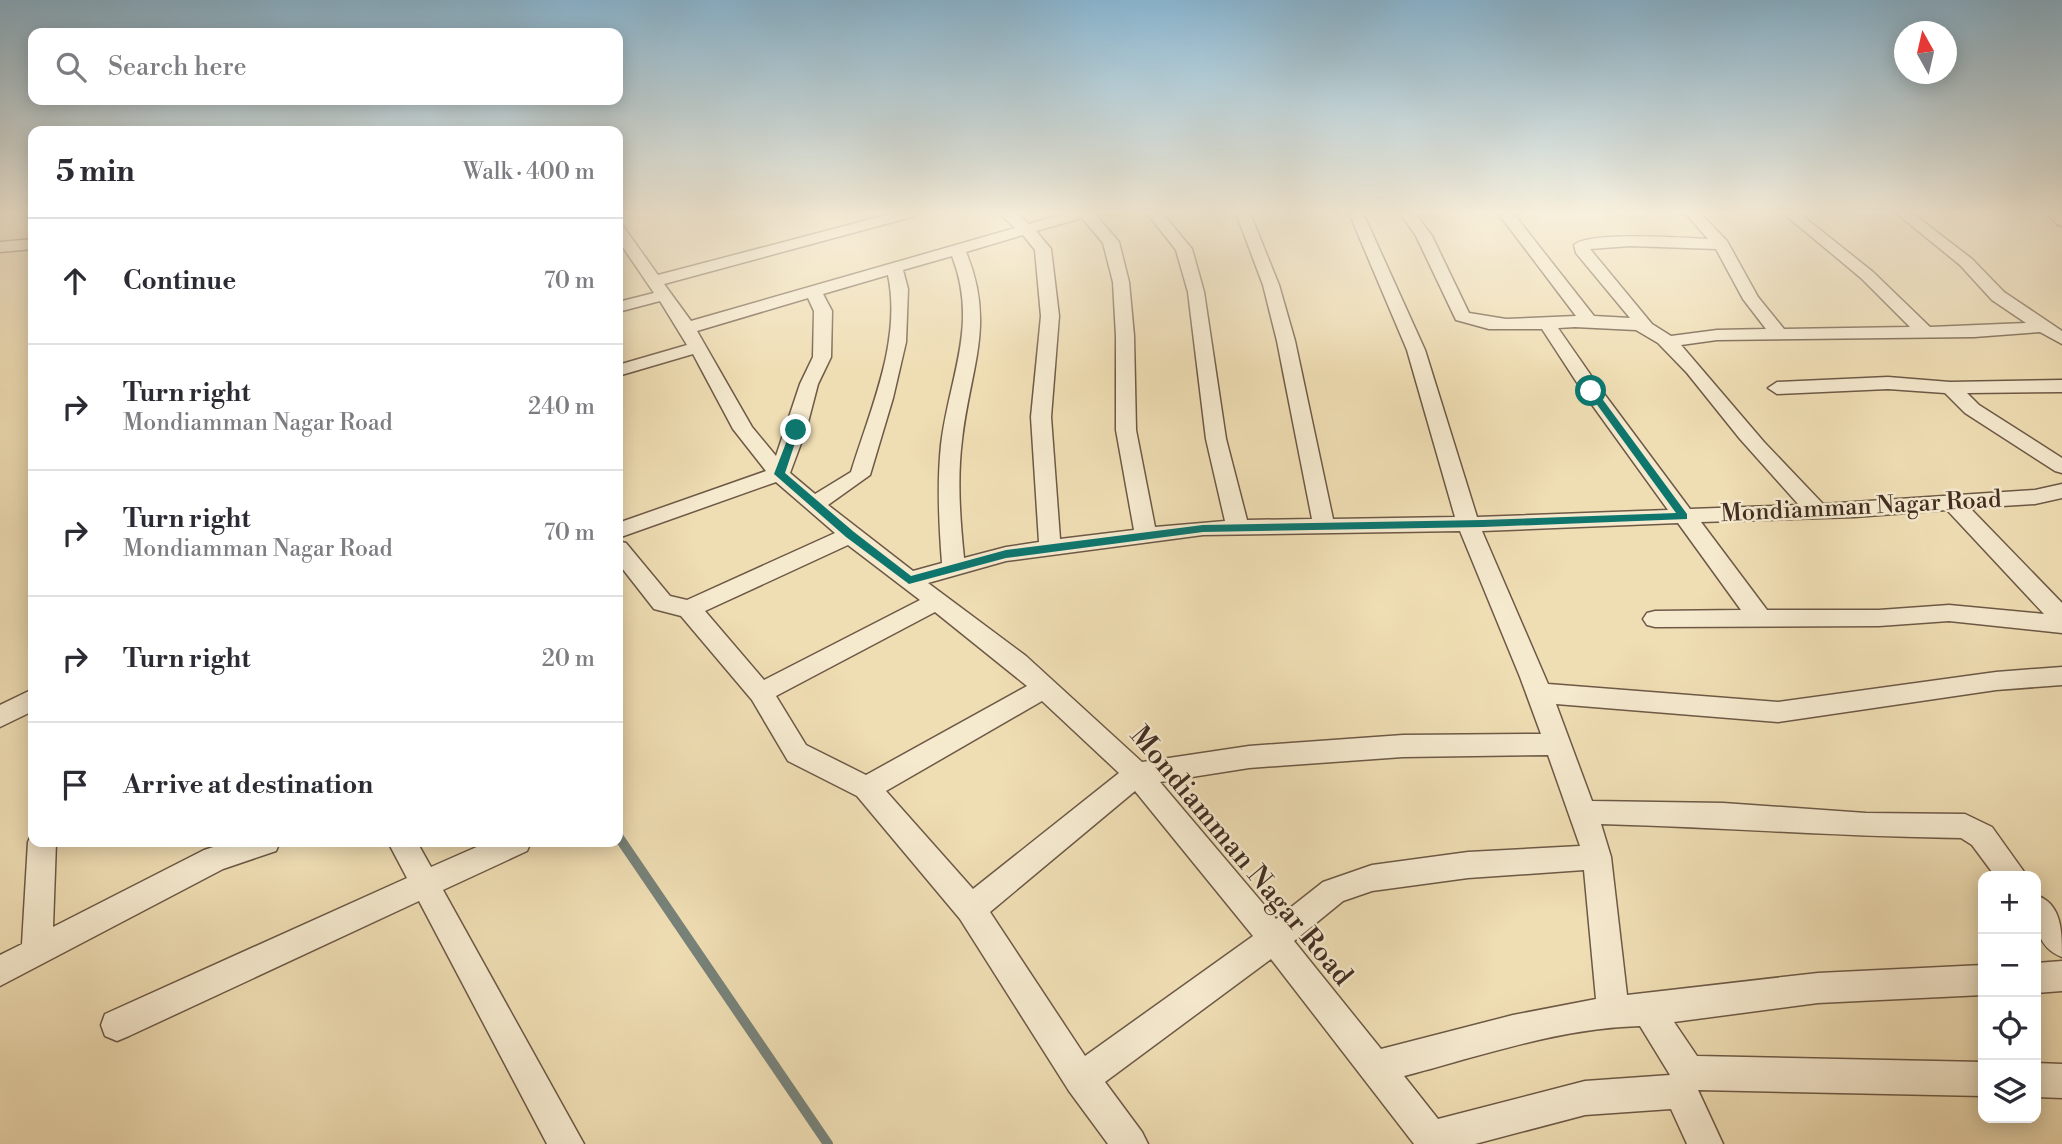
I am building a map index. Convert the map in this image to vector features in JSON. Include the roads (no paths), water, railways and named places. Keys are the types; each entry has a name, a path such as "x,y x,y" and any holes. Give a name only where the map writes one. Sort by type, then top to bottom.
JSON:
{"street":[{"path":"641,266 660,288 692,337"},
{"path":"623,305 660,288 732,266"},
{"path":"623,369 692,337 893,266"},
{"path":"814,505 860,475 900,335 901,284 894,266"},
{"path":"954,568 947,506 951,442 972,338 975,299 966,266"},
{"path":"1045,266 1050,316 1041,417 1050,548"},
{"path":"1117,266 1121,282 1125,336 1126,430 1146,536"},
{"path":"1189,266 1196,292 1216,439 1238,528"},
{"path":"1264,266 1286,341 1324,526"},
{"path":"1379,266 1416,350 1468,524 1559,744 1597,856 1613,1011"},
{"path":"1438,266 1462,316 1471,321 1547,324 1589,321 1644,326"},
{"path":"1547,266 1589,321"},
{"path":"1595,266 1644,326 1674,348 1817,511"},
{"path":"1733,266 1751,299 1779,334"},
{"path":"1856,266 1925,332"},
{"path":"1970,266 1998,296 2062,339"},
{"path":"623,529 779,474 796,430 809,383 822,357 823,311 814,292"},
{"path":"1547,324 1591,391 1759,617"},
{"path":"1666,342 1717,335 1974,332 2042,327"},
{"name":"Mondiamman Nagar Road","path":"692,337 743,429 779,474 850,535 939,600 1017,662 1137,774 1274,939 1434,1141"},
{"path":"1777,388 1888,383 1950,388 2062,386"},
{"path":"1950,388 1972,409 2062,467"},
{"name":"Mondiamman Nagar Road","path":"909,580 1006,554 1203,528 1468,524 1817,511 2035,497 2062,491"},
{"path":"1952,503 2062,618"},
{"path":"689,609 850,535"},
{"path":"623,554 662,603 689,609 761,693 797,752 867,788 971,909 1081,1079 1130,1144"},
{"path":"761,693 939,600"},
{"path":"1655,619 1880,618 1949,614 2062,624"},
{"path":"1539,693 1778,712 1996,681 2062,676"},
{"path":"867,788 1044,688"},
{"path":"0,717 28,702"},
{"path":"971,909 1137,774 1249,757 1403,746 1559,744"},
{"path":"1582,812 1723,814 1866,825 1965,826 1982,836 2008,871"},
{"path":"37,952 42,847"},
{"path":"0,971 214,859 251,847"},
{"path":"405,847 566,1144"},
{"path":"117,1024 506,847"},
{"path":"1081,1079 1274,939 1333,891 1372,878 1468,865 1597,856"},
{"path":"2041,915 2062,943"},
{"path":"2041,978 2062,976"},
{"path":"1375,1067 1513,1031 1613,1011 1648,1010 1818,988 1978,980"},
{"path":"1648,1010 1684,1082 1705,1144"},
{"path":"1434,1141 1585,1098 1684,1082 1978,1079"},
{"path":"2041,1080 2062,1080"}],"waterway":[{"path":"623,843 828,1144"}]}
